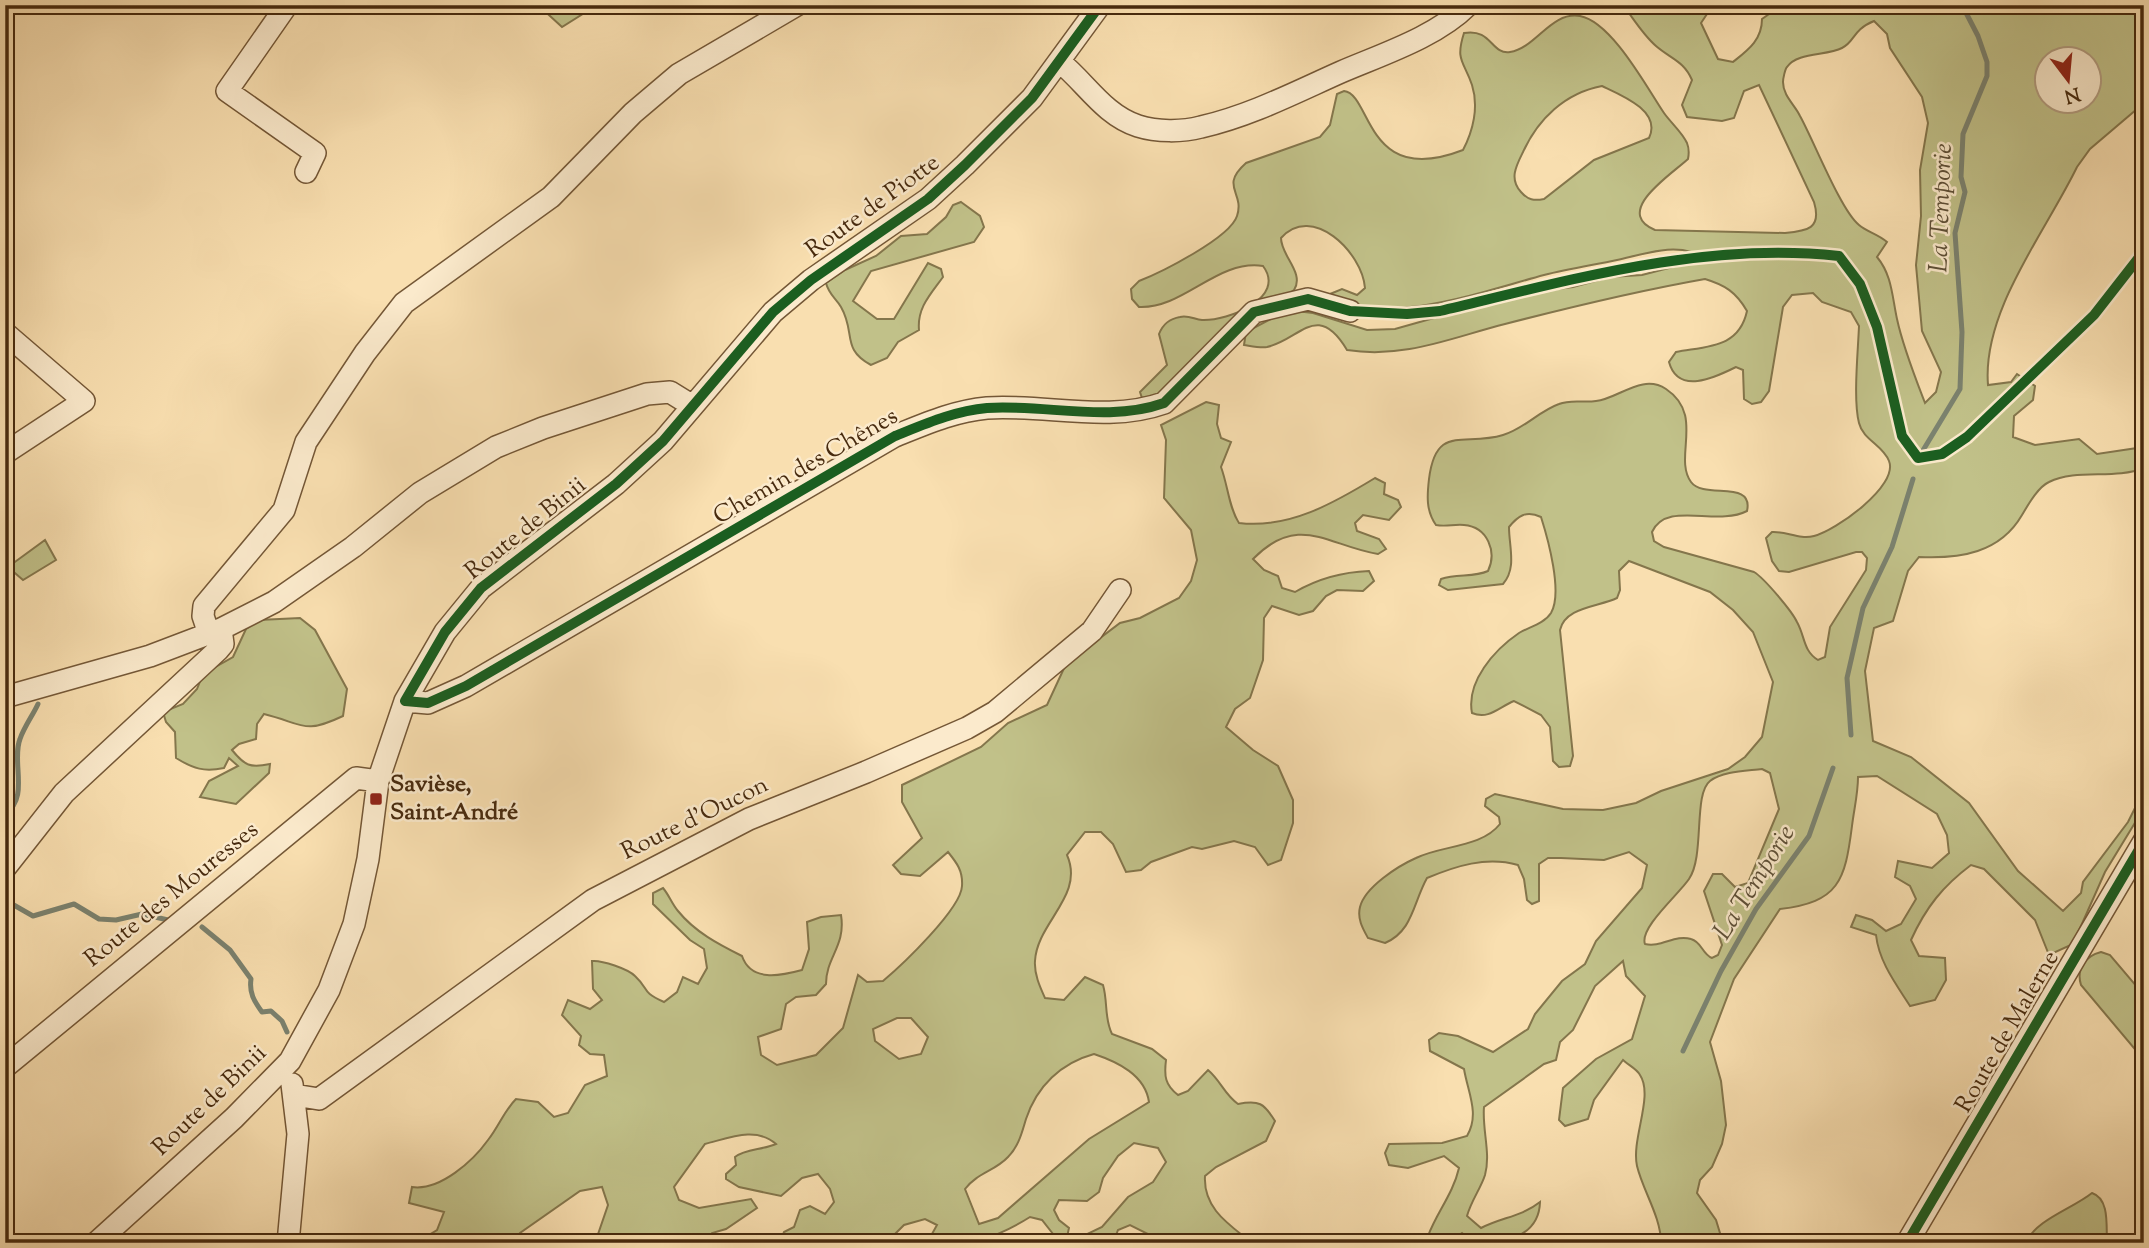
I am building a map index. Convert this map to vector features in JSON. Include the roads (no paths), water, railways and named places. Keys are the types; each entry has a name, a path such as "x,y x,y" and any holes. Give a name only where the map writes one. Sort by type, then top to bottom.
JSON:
{"street":[{"path":"287,5 227,91 315,153 306,172"},
{"path":"5,868 64,793 223,644 203,617 204,606 284,510 306,442 365,353 404,303 551,197 633,113 679,74 797,5"},
{"name":"Route de Piotte","path":"691,405 773,312 811,280 928,199 1017,114 1060,62 1100,5"},
{"path":"1060,62 1110,111 1130,123 1171,131 1201,127 1269,104 1383,54 1455,18 1468,5"},
{"name":"Chemin des Chênes","path":"405,701 428,703 466,686 895,436 950,414 988,408 1111,412 1146,410 1164,403 1254,313 1308,299 1350,311"},
{"path":"5,333 84,401 5,453"},
{"path":"5,697 150,656 215,631 274,602 353,547 420,493 496,447 543,428 647,394 670,392 691,405"},
{"name":"Route de Binii","path":"96,1243 234,1118 290,1061 329,990 354,924 368,859 378,781 405,701 445,632 481,588 616,484 663,441 691,405"},
{"name":"Route d'Oucon","path":"293,1095 319,1100 593,900 749,819 917,750 995,712 1092,631 1120,590"},
{"name":"Route des Mouresses","path":"5,1067 356,778 378,781"},
{"name":"Route de Malerne","path":"1907,1243 2144,841"},
{"path":"288,1243 298,1134 290,1061"}],"waterway":[{"name":"La Temporie","path":"1922,452 1960,389 1962,332 1955,233 1965,192 1961,177 1963,134 1987,76 1987,62 1978,36 1962,5"},
{"name":"La Temporie","path":"1851,735 1847,678 1863,608 1892,547 1913,479"},
{"path":"5,814 17,798 20,739 38,704"},
{"name":"La Temporie","path":"1683,1051 1721,971 1756,909 1809,836 1833,768"},
{"path":"5,900 33,916 74,904 99,919 116,920 142,914 168,920"},
{"path":"202,927 230,950 251,979 251,993 259,1008 262,1012 271,1011 282,1021 287,1032"}],"place":[{"name":"Savièse, Saint-André","path":"376,799"}]}
